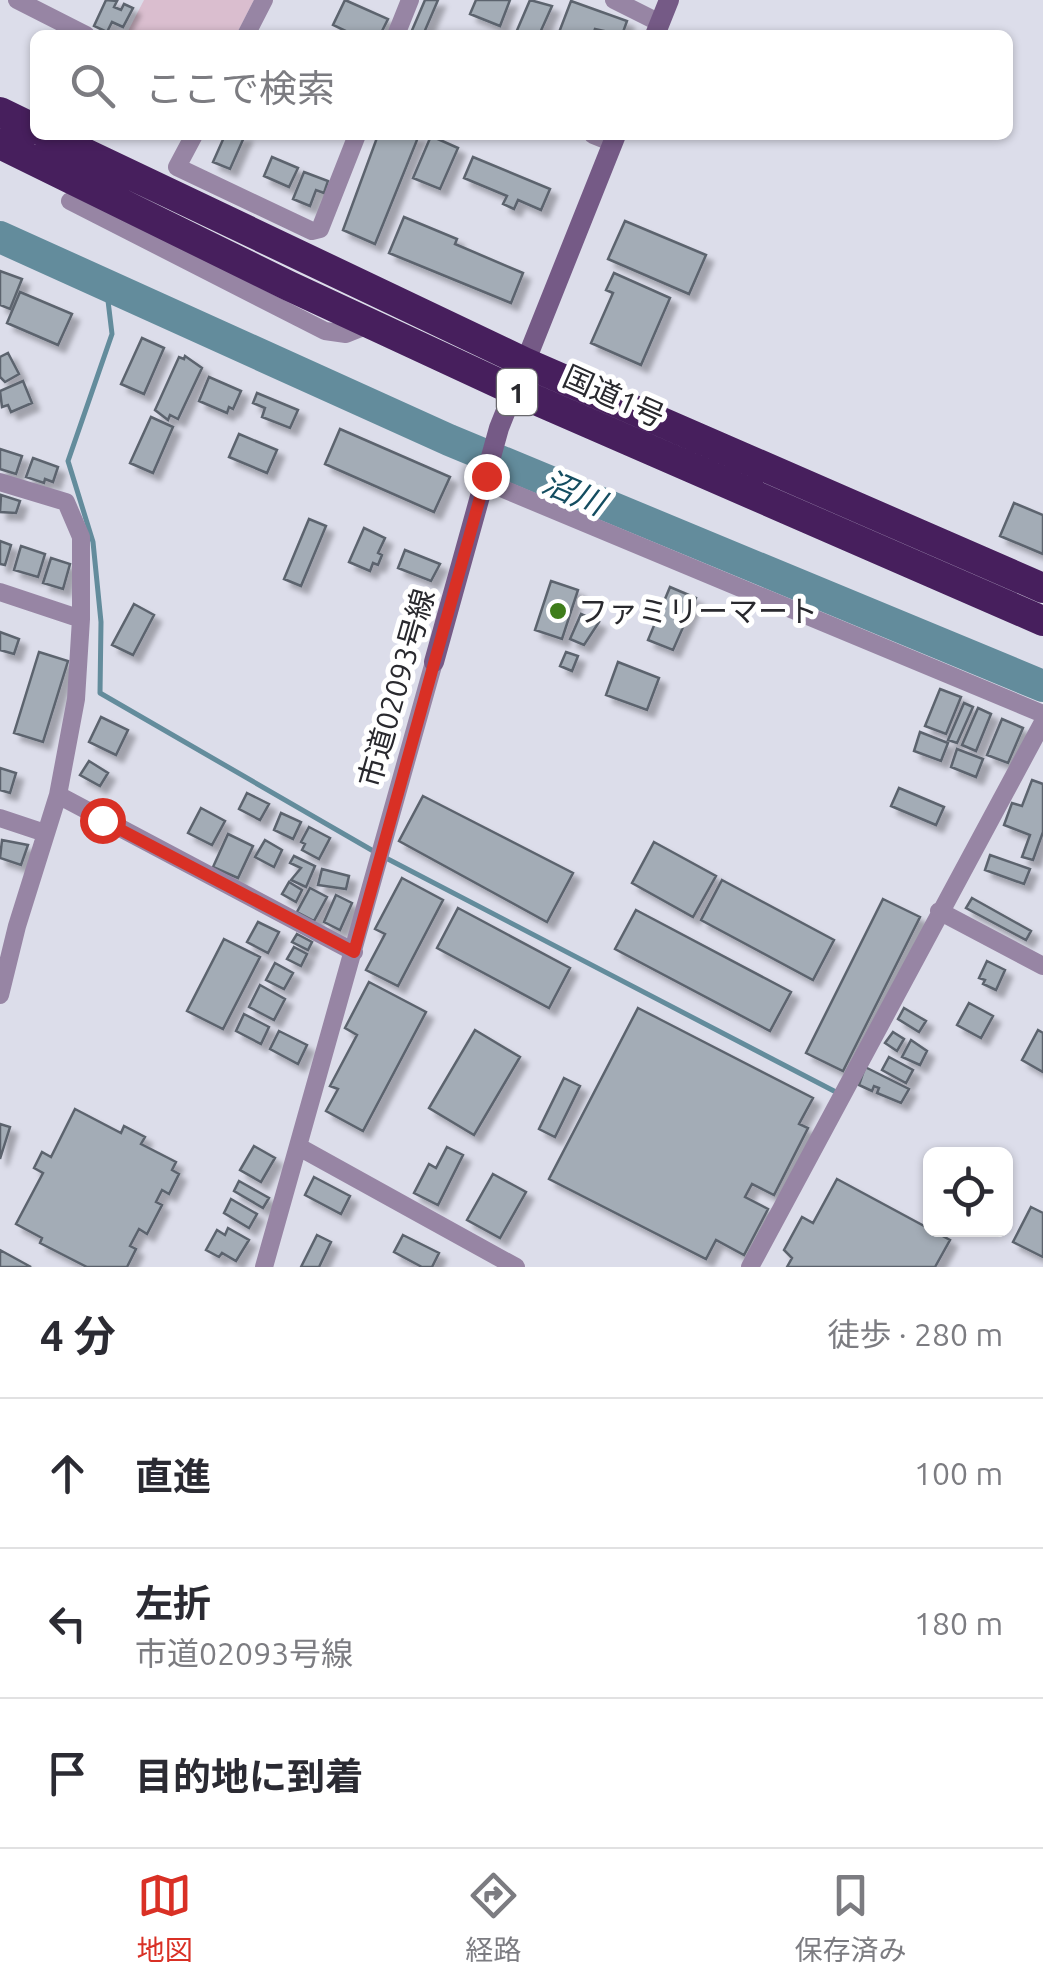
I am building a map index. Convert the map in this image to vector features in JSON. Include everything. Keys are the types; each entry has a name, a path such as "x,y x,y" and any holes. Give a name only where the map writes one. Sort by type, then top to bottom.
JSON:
{"highway":[{"path":"0,112 30,127"},
{"name":"国道1号","path":"58,140 520,377 1043,621"},
{"name":"国道1号","path":"0,144 372,324 520,377 1043,588"}],"street":[{"path":"17,0 76,30"},
{"path":"249,30 264,0"},
{"path":"398,30 410,0"},
{"path":"614,0 658,29 669,0"},
{"path":"191,140 177,167 312,231 320,229 355,140"},
{"name":"市道02093号線","path":"264,1267 499,428 606,140"},
{"path":"70,201 324,331 346,334 372,324"},
{"path":"485,478 1043,714"},
{"path":"0,482 66,502 81,537 76,698 58,795 8,923 0,995"},
{"path":"0,592 81,619"},
{"path":"750,1267 1043,722"},
{"path":"58,795 354,952"},
{"path":"0,818 45,833"},
{"path":"940,911 1043,966"},
{"path":"299,1147 516,1267"}],"shaded area":[{"path":"144,0 254,0 239,30 129,30"}],"building":[{"path":"106,0 117,1 114,7 121,10 124,4 133,8 123,27 112,22 108,30 94,26"},
{"path":"345,0 388,19 382,30 344,30 333,25"},
{"path":"425,0 438,0 425,30 412,30"},
{"path":"476,0 510,0 500,26 470,14"},
{"path":"530,0 552,6 541,30 517,30"},
{"path":"571,1 627,21 624,30 560,30"},
{"path":"223,140 243,140 230,169 213,162"},
{"path":"376,140 417,140 375,244 343,230"},
{"path":"429,140 458,148 440,189 413,178"},
{"path":"272,157 298,168 289,187 264,176"},
{"path":"473,157 550,189 541,210 518,200 514,209 503,204 507,196 464,178"},
{"path":"304,172 328,181 324,193 316,190 310,206 293,199"},
{"path":"404,217 523,273 511,303 389,253"},
{"path":"625,221 706,255 689,294 608,259"},
{"path":"0,271 22,279 10,309 0,305"},
{"path":"614,273 670,298 641,365 591,343 613,293 606,290"},
{"path":"20,292 72,314 58,345 7,323"},
{"path":"142,338 164,348 144,394 121,384"},
{"path":"8,353 19,374 5,382 0,377 0,357"},
{"path":"185,356 202,368 178,419 170,415 168,420 155,410 179,357"},
{"path":"209,377 241,391 227,413 199,401"},
{"path":"23,381 32,403 11,412 8,405 2,407 0,391"},
{"path":"257,393 298,410 290,428 262,417 265,408 253,403"},
{"path":"151,417 173,427 153,473 130,463"},
{"path":"340,429 450,477 434,512 325,464"},
{"path":"239,434 277,450 267,473 229,457"},
{"path":"0,449 22,456 16,474 0,469"},
{"path":"33,458 58,467 53,482 26,477"},
{"path":"1,495 20,501 16,513 0,512"},
{"path":"1014,503 1043,515 1043,554 1000,536"},
{"path":"309,519 326,526 301,586 284,579"},
{"path":"364,528 385,538 378,553 382,555 378,565 373,563 370,571 349,562"},
{"path":"0,541 11,545 5,565 0,564"},
{"path":"21,546 45,554 38,577 14,570"},
{"path":"405,550 440,564 431,581 398,568"},
{"path":"51,558 70,564 63,589 43,583"},
{"path":"551,581 578,590 562,639 535,630"},
{"path":"670,587 696,598 673,650 648,640"},
{"path":"134,604 154,615 133,655 112,645"},
{"path":"581,614 599,622 584,645 570,639"},
{"path":"0,632 19,639 14,654 0,650"},
{"path":"39,652 68,661 43,742 14,733"},
{"path":"566,652 578,656 572,671 560,666"},
{"path":"618,662 659,678 647,710 606,695"},
{"path":"940,689 961,697 946,734 925,726"},
{"path":"964,703 973,707 957,743 948,740"},
{"path":"978,708 991,714 976,751 962,745"},
{"path":"101,717 128,730 116,755 89,742"},
{"path":"1002,719 1023,728 1008,763 987,755"},
{"path":"920,732 948,743 941,761 914,751"},
{"path":"957,749 983,759 976,777 951,767"},
{"path":"89,761 108,773 100,786 80,775"},
{"path":"0,768 16,773 10,793 0,790"},
{"path":"1032,780 1043,784 1043,832 1033,860 1022,857 1030,835 1004,825 1012,803 1022,806"},
{"path":"899,788 944,807 936,825 891,806"},
{"path":"247,793 269,804 260,820 239,809"},
{"path":"423,796 573,873 547,922 399,841"},
{"path":"201,808 225,821 212,845 188,833"},
{"path":"281,813 301,822 293,839 274,830"},
{"path":"309,827 330,838 319,859 302,850 305,844 301,842"},
{"path":"228,834 253,846 238,878 213,867"},
{"path":"2,840 28,845 21,865 0,858"},
{"path":"265,840 282,850 274,867 255,857"},
{"path":"654,842 716,876 693,917 632,883"},
{"path":"990,855 1030,869 1024,884 985,870"},
{"path":"294,856 315,866 306,887 291,880 301,868 290,863"},
{"path":"322,869 349,876 346,889 318,885"},
{"path":"402,878 443,900 398,986 366,970 385,934 375,929"},
{"path":"722,880 834,940 813,980 701,920"},
{"path":"289,882 302,890 296,902 282,894"},
{"path":"310,888 327,897 314,921 297,912"},
{"path":"336,895 352,903 340,930 324,922"},
{"path":"972,898 1031,931 1026,940 966,908"},
{"path":"883,899 920,917 843,1071 806,1053"},
{"path":"458,908 570,968 549,1008 437,948"},
{"path":"636,910 791,992 770,1031 615,949"},
{"path":"258,922 279,932 268,953 247,942"},
{"path":"297,934 312,942 308,950 292,942"},
{"path":"224,939 260,957 223,1029 187,1011"},
{"path":"294,947 307,954 301,966 287,959"},
{"path":"987,961 1005,970 996,990 979,978"},
{"path":"275,963 293,973 284,989 266,980"},
{"path":"369,982 426,1012 363,1131 326,1111 338,1089 330,1086 357,1035 345,1028"},
{"path":"260,985 285,999 274,1020 249,1007"},
{"path":"969,1003 993,1016 981,1038 957,1025"},
{"path":"638,1008 813,1098 799,1124 808,1128 774,1195 752,1184 745,1197 768,1209 744,1255 716,1240 706,1259 549,1179"},
{"path":"904,1008 926,1021 919,1032 898,1019"},
{"path":"244,1014 269,1027 261,1044 236,1031"},
{"path":"475,1030 520,1057 474,1135 429,1108"},
{"path":"1038,1030 1043,1033 1043,1072 1022,1060"},
{"path":"279,1031 307,1045 298,1064 270,1049"},
{"path":"893,1032 904,1039 897,1051 885,1043"},
{"path":"911,1040 927,1051 920,1065 902,1057"},
{"path":"889,1057 913,1070 906,1083 882,1070"},
{"path":"865,1067 909,1089 901,1103 877,1093 879,1088 874,1086 872,1091 859,1085"},
{"path":"564,1078 580,1086 555,1137 539,1129"},
{"path":"75,1109 121,1133 124,1126 145,1137 141,1144 176,1162 172,1170 179,1174 169,1194 162,1190 156,1202 162,1205 147,1234 139,1229 130,1246 136,1249 127,1267 87,1267 40,1243 42,1238 16,1224 43,1173 34,1168 42,1152 51,1157"},
{"path":"0,1124 10,1127 0,1159"},
{"path":"254,1146 275,1158 261,1182 240,1170"},
{"path":"447,1147 463,1155 438,1205 414,1193 429,1164 436,1168"},
{"path":"493,1174 526,1192 500,1238 467,1220"},
{"path":"314,1177 350,1196 341,1214 305,1195"},
{"path":"837,1179 923,1225 923,1237 950,1240 935,1267 787,1267 792,1258 784,1250 802,1217 813,1223"},
{"path":"239,1181 269,1198 263,1208 234,1191"},
{"path":"231,1199 257,1214 249,1228 224,1213"},
{"path":"1031,1207 1043,1213 1043,1257 1013,1242"},
{"path":"228,1228 249,1240 236,1261 206,1250 217,1230 225,1235"},
{"path":"317,1235 331,1242 319,1267 301,1267"},
{"path":"403,1235 439,1253 432,1267 422,1267 394,1252"},
{"path":"0,1250 31,1267 0,1267"}],"waterway":[{"name":"沼川","path":"0,237 449,440 1043,686"},
{"path":"106,284 112,334 68,461 93,542 101,622 100,693 375,852"},
{"path":"384,857 834,1091"}],"place":[{"name":"ファミリーマート","path":"558,611"}],"route":[{"path":"102,820 354,952 486,476"}]}
